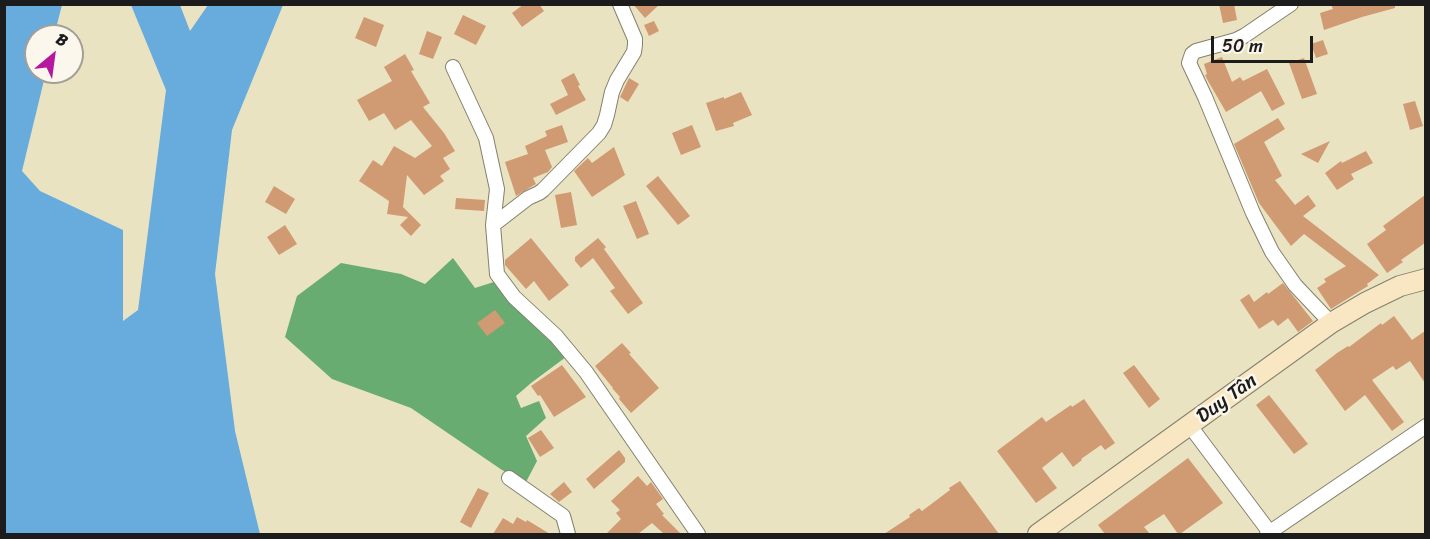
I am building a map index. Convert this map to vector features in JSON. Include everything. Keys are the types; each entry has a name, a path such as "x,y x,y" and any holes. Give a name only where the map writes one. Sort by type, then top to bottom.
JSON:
{"street":[{"path":"493,225 528,198 543,190 599,133 604,125 614,86 634,52 635,45 635,39 620,4"},
{"path":"1291,4 1236,40 1196,51 1192,54 1190,63 1253,213 1272,252 1295,285 1331,323"},
{"path":"453,67 486,138 497,189 493,225 497,274 514,297 556,336 586,372 698,534"},
{"name":"Duy Tân","path":"1038,534 1331,323 1400,286 1425,279"},
{"path":"1190,426 1270,534 1425,426"},
{"path":"510,478 563,516 568,534"}],"green space":[{"path":"453,258 475,288 497,281 570,354 516,396 521,408 539,401 546,418 526,436 537,461 526,482 502,470 411,408 332,379 285,337 297,296 341,263 401,274 425,284"}],"water":[{"path":"4,5 62,5 57,24 24,24 24,84 43,84 22,171 40,191 123,230 123,321 138,310 166,90 131,5 180,5 190,31 208,5 283,5 232,130 215,274 235,431 260,534 5,534"}],"building":[{"path":"524,4 539,4 544,11 522,27 512,13"},
{"path":"633,4 660,4 645,18"},
{"path":"1219,4 1234,4 1237,20 1223,23"},
{"path":"1331,4 1395,4 1395,8 1324,30 1320,13 1333,9"},
{"path":"463,15 486,26 476,45 454,34"},
{"path":"364,17 384,25 376,47 355,38"},
{"path":"654,21 659,31 649,36 644,25"},
{"path":"427,31 442,37 433,59 419,54"},
{"path":"1323,40 1328,54 1316,58 1311,44"},
{"path":"405,54 414,70 411,71 430,103 423,107 455,151 443,158 450,169 440,176 444,181 424,195 407,175 403,207 421,225 411,236 400,225 408,217 387,214 389,201 359,181 373,160 382,166 394,146 415,158 432,146 411,120 395,130 384,113 369,121 357,100 392,81 384,67"},
{"path":"1222,57 1232,82 1240,77 1243,81 1267,69 1285,104 1272,111 1261,91 1226,112 1205,75 1207,74 1204,64"},
{"path":"1304,58 1317,94 1302,99 1289,63"},
{"path":"574,73 586,100 556,115 550,104 568,95 561,80"},
{"path":"629,78 639,84 628,102 620,97"},
{"path":"741,92 752,115 733,123 734,126 716,131 706,103"},
{"path":"1415,101 1423,126 1410,130 1403,104"},
{"path":"1278,118 1285,129 1264,142 1282,176 1275,180 1295,205 1308,195 1316,206 1303,216 1379,275 1367,284 1368,286 1331,309 1317,288 1326,282 1324,279 1346,266 1304,234 1291,246 1259,203 1234,144"},
{"path":"562,125 568,142 545,150 552,167 548,172 533,178 536,184 516,196 505,162 528,154 525,146 547,136 545,131"},
{"path":"692,125 701,147 681,155 672,133"},
{"path":"1330,141 1318,163 1301,154"},
{"path":"614,147 625,175 592,197 574,171 588,158 592,163"},
{"path":"1366,151 1373,163 1351,174 1354,179 1337,190 1325,173 1341,161 1342,163"},
{"path":"658,176 690,216 678,225 646,186"},
{"path":"274,186 295,199 286,214 265,202"},
{"path":"571,192 577,225 561,228 555,195"},
{"path":"1425,195 1425,243 1387,273 1367,244 1386,230 1383,226"},
{"path":"456,198 485,200 484,211 455,209"},
{"path":"636,201 649,234 637,239 623,206"},
{"path":"285,225 297,244 279,255 267,237"},
{"path":"531,238 569,285 549,301 534,281 526,289 505,265 505,260"},
{"path":"598,238 643,303 628,314 610,291 615,288 593,258 581,268 575,261 575,257"},
{"path":"1283,283 1313,321 1298,332 1288,318 1278,326 1273,320 1259,329 1240,300 1249,294 1254,302"},
{"path":"495,310 505,323 487,336 477,323"},
{"path":"1394,316 1412,340 1425,331 1425,383 1410,361 1396,370 1393,366 1372,380 1404,422 1392,431 1365,395 1345,411 1315,370"},
{"path":"622,343 659,388 631,413 595,366"},
{"path":"562,365 586,397 554,417 540,395 538,396 531,386"},
{"path":"1134,365 1160,399 1149,408 1123,373"},
{"path":"1269,395 1308,444 1294,454 1256,405"},
{"path":"1084,399 1115,443 1105,450 1101,445 1073,467 1062,452 1042,468 1057,488 1036,503 997,451 1042,417 1046,422"},
{"path":"541,430 554,448 540,457 528,438"},
{"path":"619,450 625,462 594,489 586,479"},
{"path":"1188,458 1223,503 1180,534 1164,514 1144,527 1150,534 1105,534 1098,525"},
{"path":"638,476 647,486 651,482 663,499 656,504 664,514 662,515 681,534 664,534 652,523 638,534 606,534 621,519 616,513 620,510 611,501"},
{"path":"960,481 999,534 884,534 910,517 909,515 919,508 922,511"},
{"path":"564,482 572,492 559,502 550,494"},
{"path":"478,488 489,493 471,528 460,522"},
{"path":"517,517 526,522 527,520 550,534 493,534 503,518 513,524"}]}
